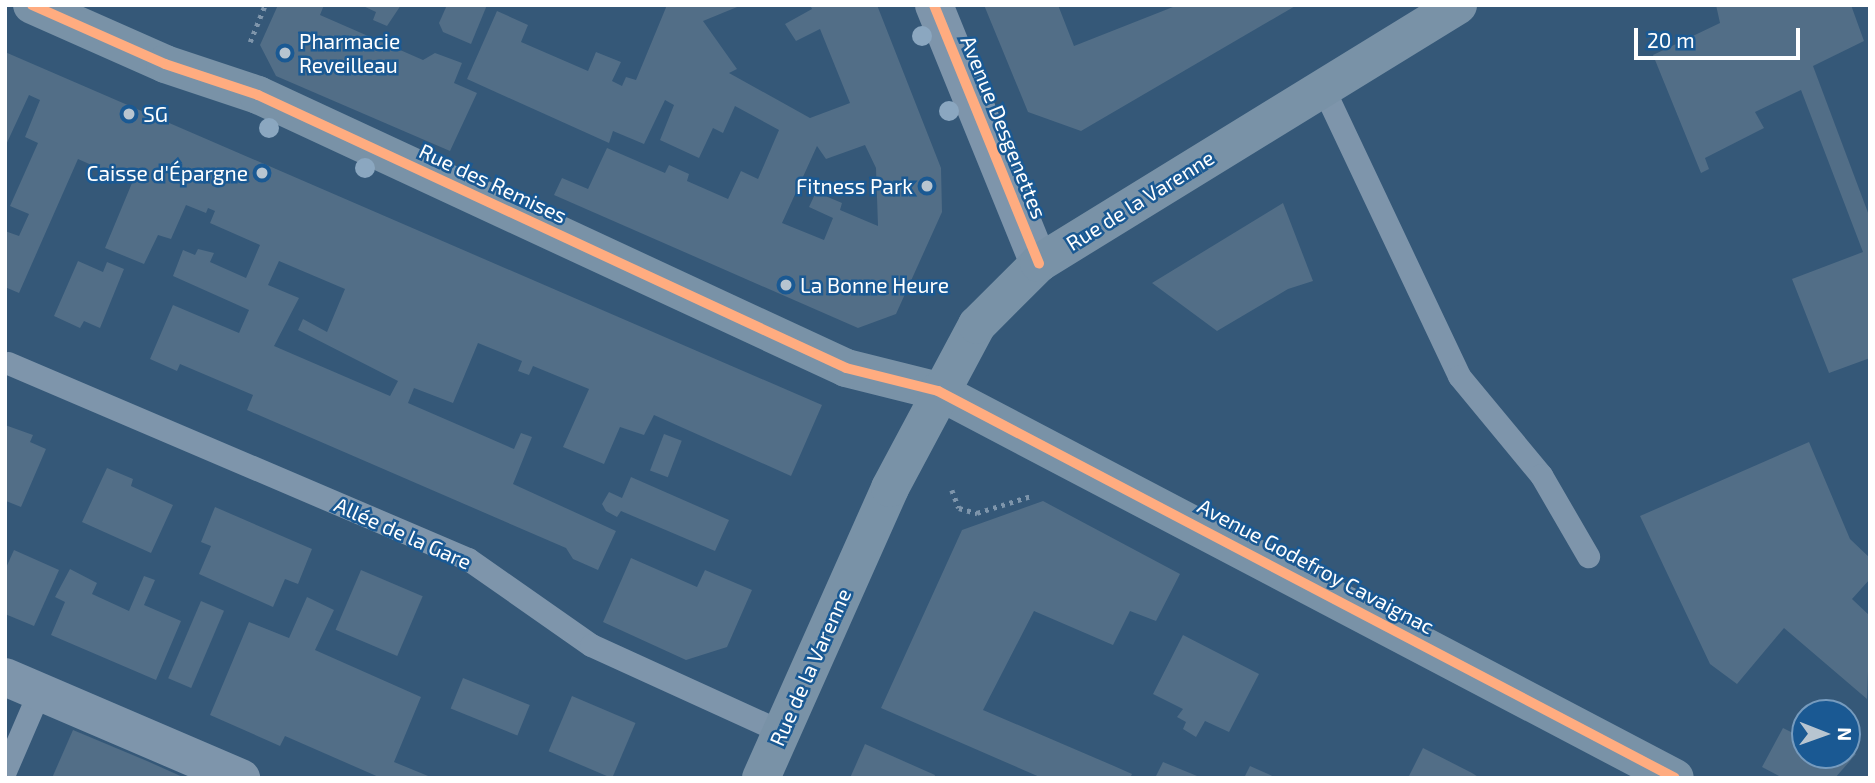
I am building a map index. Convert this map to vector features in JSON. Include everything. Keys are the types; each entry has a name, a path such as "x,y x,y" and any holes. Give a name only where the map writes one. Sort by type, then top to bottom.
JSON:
{"main road":[{"name":"Rue des Remises","path":"32,5 164,64 258,95 846,368 938,391"},
{"name":"Rue de la Varenne","path":"761,778 938,391 977,325 1039,263 1458,5"},
{"name":"Avenue Godefroy Cavaignac","path":"938,391 1675,778"}],"street":[{"name":"Avenue Desgenettes","path":"934,5 1039,263"},
{"path":"22,685 241,778"}],"lane":[{"path":"1322,88 1459,376 1541,475 1587,556"},
{"name":"Allée de la Gare","path":"8,363 468,559 592,645 782,732"},
{"path":"5,771 22,685"}],"path":[{"path":"249,51 265,5"},
{"path":"952,490 959,508 977,513 1040,496"}],"building":[{"path":"278,5 324,5 320,15 423,60 435,53 462,63 454,83 477,93 450,151 276,76 260,45"},
{"path":"361,5 401,5 387,26 373,20 376,12"},
{"path":"447,5 487,5 471,44 443,32 439,23"},
{"path":"667,5 742,5 703,21 737,69 729,73 810,118 850,103 820,29 796,41 785,24 812,9 810,5 877,5 941,168 942,212 896,314 858,328 554,195 562,178 588,189 607,148 665,173 669,165 689,174 687,181 728,199 741,171 758,179 779,130 735,106 723,133 713,128 699,158 660,140 674,105 665,100 644,144 613,131 609,143 467,79 497,11 528,25 521,42 588,71 596,52 621,62 612,81 622,86 626,77 636,80","holes":["865,145 876,168 878,226 840,210 842,203 816,192 809,207 833,218 824,240 782,223 817,146 826,159"]},
{"path":"984,5 1058,5 1074,46 1178,5 1297,5 1081,131 1028,112"},
{"path":"1716,5 1851,5 1864,41 1813,66 1870,218 1870,358 1829,373 1792,279 1863,252 1801,90 1755,112 1764,128 1705,158 1709,169 1701,173 1653,55 1720,23"},
{"path":"5,52 822,405 791,476 654,415 644,435 620,427 604,464 563,447 589,389 533,366 529,375 518,371 522,361 478,343 453,403 414,388 408,403 514,449 521,433 532,437 513,484 616,531 598,570 573,559 566,548 247,410 253,395 180,364 177,371 150,359 173,305 239,333 249,310 173,276 183,250 195,255 198,249 214,253 210,262 246,278 260,245 210,223 215,211 208,208 206,213 186,205 171,239 158,235 144,264 105,248 132,183 78,159 19,293 5,287 5,231 19,236 29,214 10,206 38,143 25,137 40,100 29,95 5,147","holes":["279,261 345,289 327,332 303,319 298,330 398,381 390,396 274,346 299,298 268,285"]},
{"path":"1283,203 1313,281 1288,289 1217,331 1152,283"},
{"path":"78,261 103,272 107,262 124,269 100,328 84,321 80,328 54,316"},
{"path":"5,425 33,435 30,442 46,449 21,507 6,501"},
{"path":"664,434 682,441 668,477 650,470"},
{"path":"1809,442 1850,539 1870,558 1870,579 1852,599 1870,616 1867,699 1784,628 1737,684 1710,664 1640,516"},
{"path":"107,468 133,479 131,486 173,505 151,553 82,522"},
{"path":"631,477 729,520 715,551 621,511 617,517 606,511 602,504 609,492 622,498"},
{"path":"1043,501 1180,574 1156,621 1130,611 1113,645 1034,611 983,710 1132,774 1130,778 1042,778 881,708 962,530"},
{"path":"215,507 312,549 298,584 285,579 273,607 199,574 211,546 201,542"},
{"path":"14,550 59,570 34,626 5,614 5,570"},
{"path":"631,558 697,587 705,570 752,590 727,647 686,660 603,622"},
{"path":"70,569 97,583 92,594 129,611 144,576 155,580 144,605 181,621 156,680 51,635 65,602 55,597"},
{"path":"361,570 423,596 397,656 336,630"},
{"path":"307,597 334,610 315,650 421,697 394,762 433,778 381,778 285,736 280,746 210,715 249,622 289,638"},
{"path":"201,601 224,611 191,688 168,678"},
{"path":"1183,635 1259,674 1229,732 1205,721 1196,737 1183,729 1186,722 1177,717 1183,709 1153,694"},
{"path":"463,678 530,705 517,736 451,709"},
{"path":"572,696 636,723 612,778 549,751"},
{"path":"1783,728 1791,732 1791,769 1843,769 1835,778 1783,778 1762,767"},
{"path":"73,730 147,761 185,778 52,778"},
{"path":"865,744 935,775 934,778 850,778"},
{"path":"1423,748 1472,773 1480,778 1408,778"},
{"path":"1163,762 1202,778 1155,778"},
{"path":"1250,766 1277,778 1244,778"}],"cycle path":[{"path":"32,5 165,64 258,95 846,368 938,391 1675,778"},
{"path":"934,5 1039,263"}],"place":[{"name":"Pharmacie Reveilleau","path":"285,53"},
{"name":"SG","path":"129,114"},
{"name":"Caisse d'Épargne","path":"262,173"},
{"name":"Fitness Park","path":"927,186"},
{"name":"La Bonne Heure","path":"786,285"}]}
